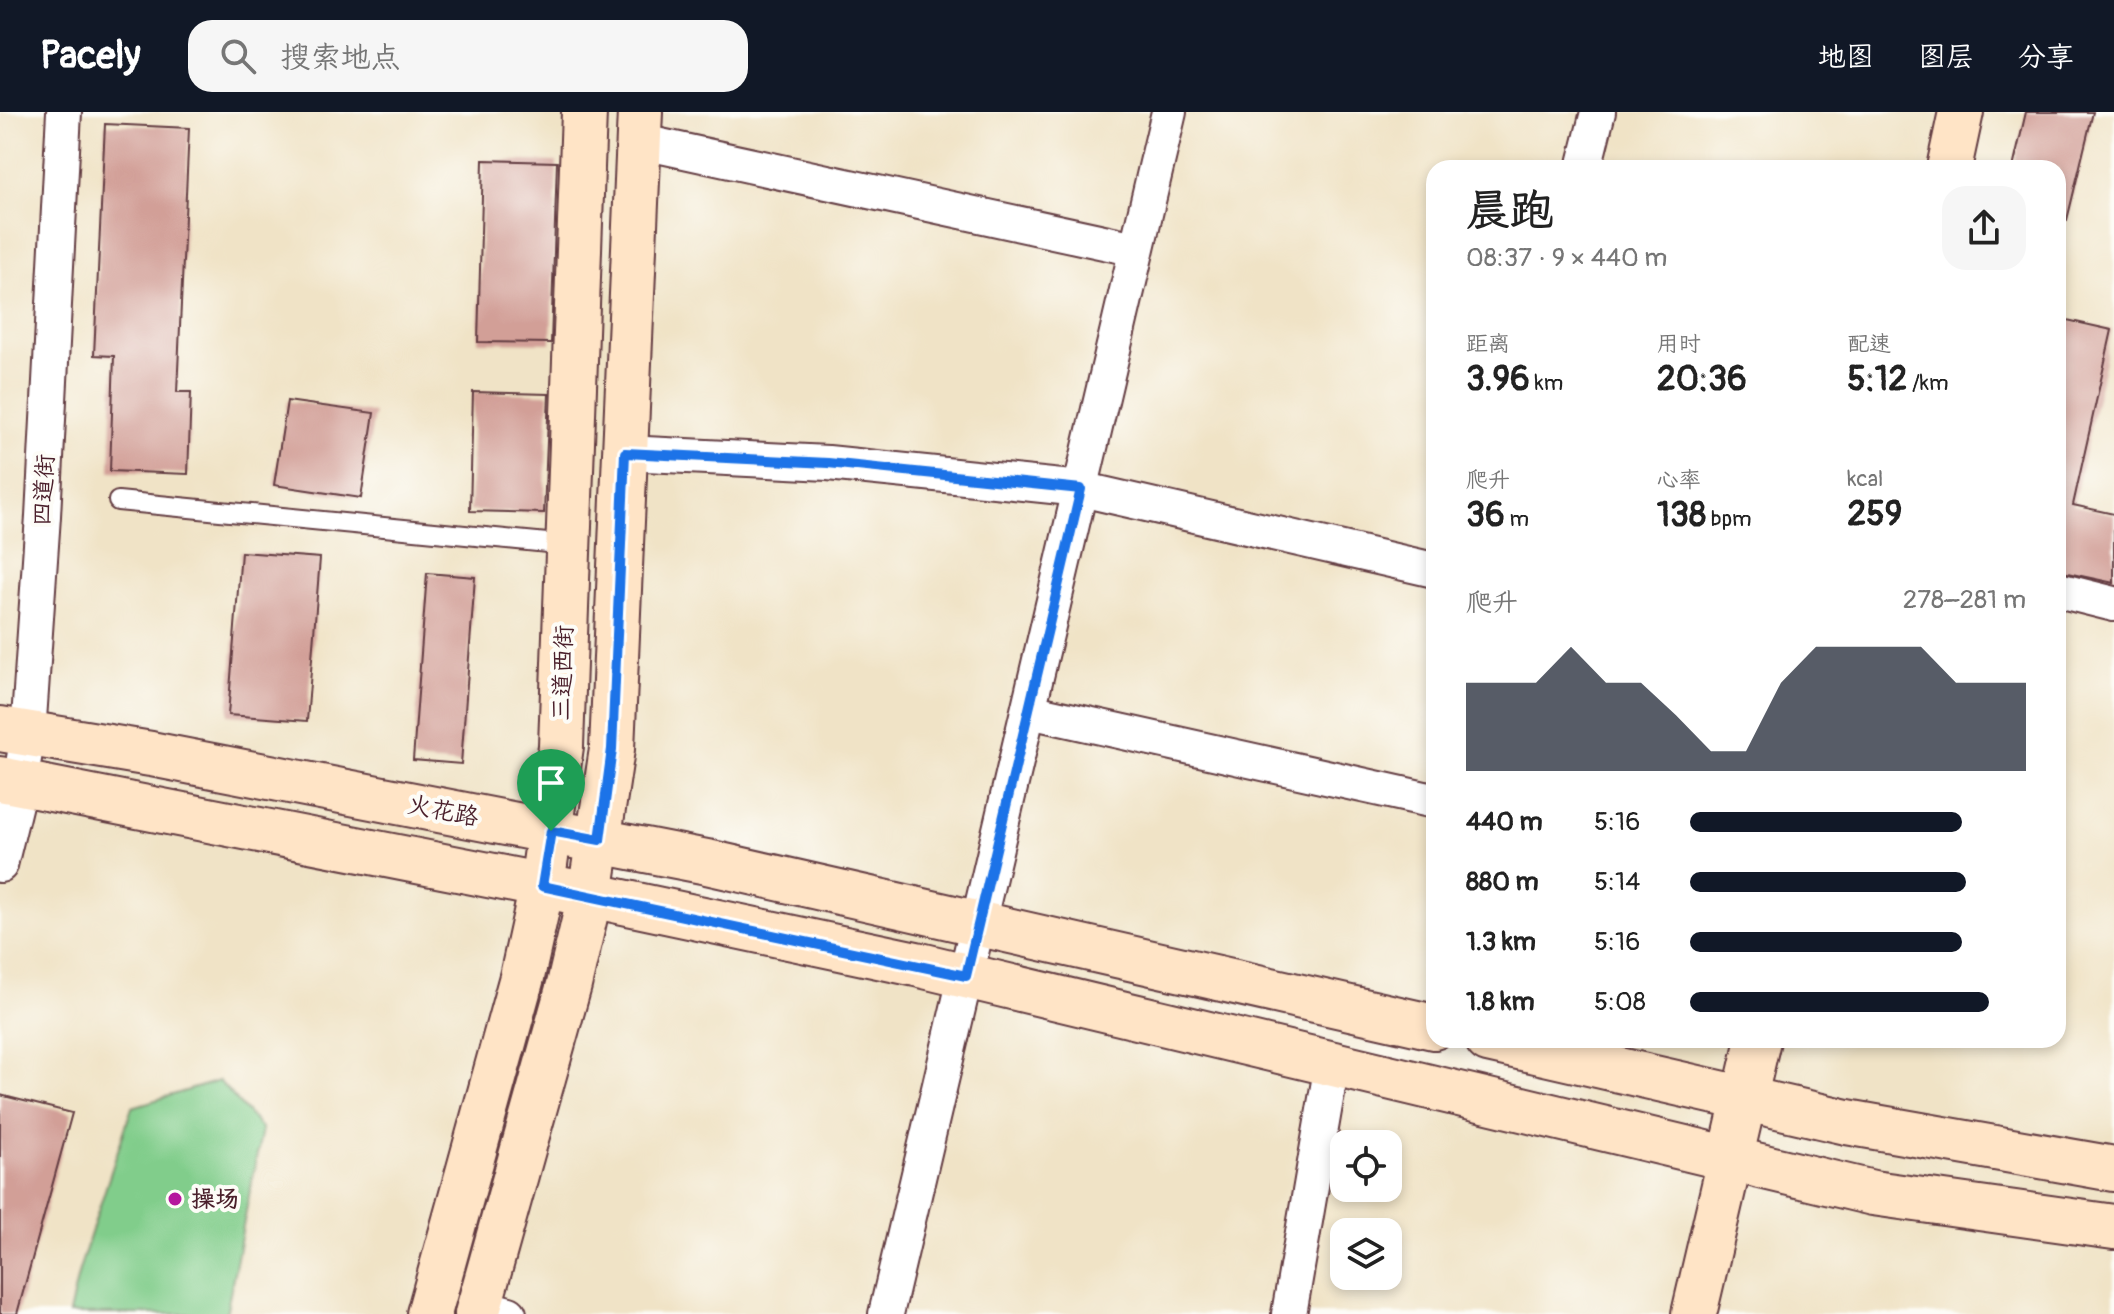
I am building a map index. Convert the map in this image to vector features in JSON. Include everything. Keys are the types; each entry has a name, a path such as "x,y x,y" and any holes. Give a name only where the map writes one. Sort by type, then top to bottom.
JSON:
{"street":[{"name":"四道街","path":"0,865 14,731 43,516 64,112"},
{"name":"三道西街","path":"429,1314 522,977 551,831 561,746 584,112"},
{"path":"886,1314 1169,112"},
{"path":"1586,160 1598,112"},
{"path":"1951,160 1961,112"},
{"path":"488,1311 590,895 612,749 639,126 1136,249"},
{"path":"625,453 828,463 1081,489 1426,568"},
{"path":"2066,592 2114,604"},
{"path":"1029,711 1426,799"},
{"name":"火花路","path":"14,731 151,754 600,840 979,922 1426,1025"},
{"path":"10,781 590,895 966,976 1873,1193 2114,1227"},
{"path":"1523,1048 1847,1122 2114,1169"},
{"path":"1694,1314 1756,1048"},
{"path":"1289,1314 1332,1064"}],"lane":[{"path":"118,501 568,545"}],"green space":[{"name":"操场","path":"219,1081 262,1129 226,1314 69,1314 79,1270 132,1107"}],"building":[{"path":"2026,112 2093,112 2067,220 2066,160 2015,160"},
{"path":"105,124 189,128 177,392 191,392 188,474 110,471 114,356 94,355"},
{"path":"483,160 557,162 551,343 478,342"},
{"path":"2066,320 2112,330 2073,505 2114,514 2114,583 2066,573"},
{"path":"473,392 549,394 544,513 470,511"},
{"path":"287,401 374,413 361,498 274,485"},
{"path":"241,552 320,558 307,721 228,715"},
{"path":"427,573 475,577 461,764 413,760"},
{"path":"0,1095 72,1113 17,1314 0,1314"}],"place":[{"name":"操场","path":"175,1199"}],"route":[{"path":"625,453 828,463 1081,489 966,976 542,886 551,831 600,840 612,749 625,453"}]}
